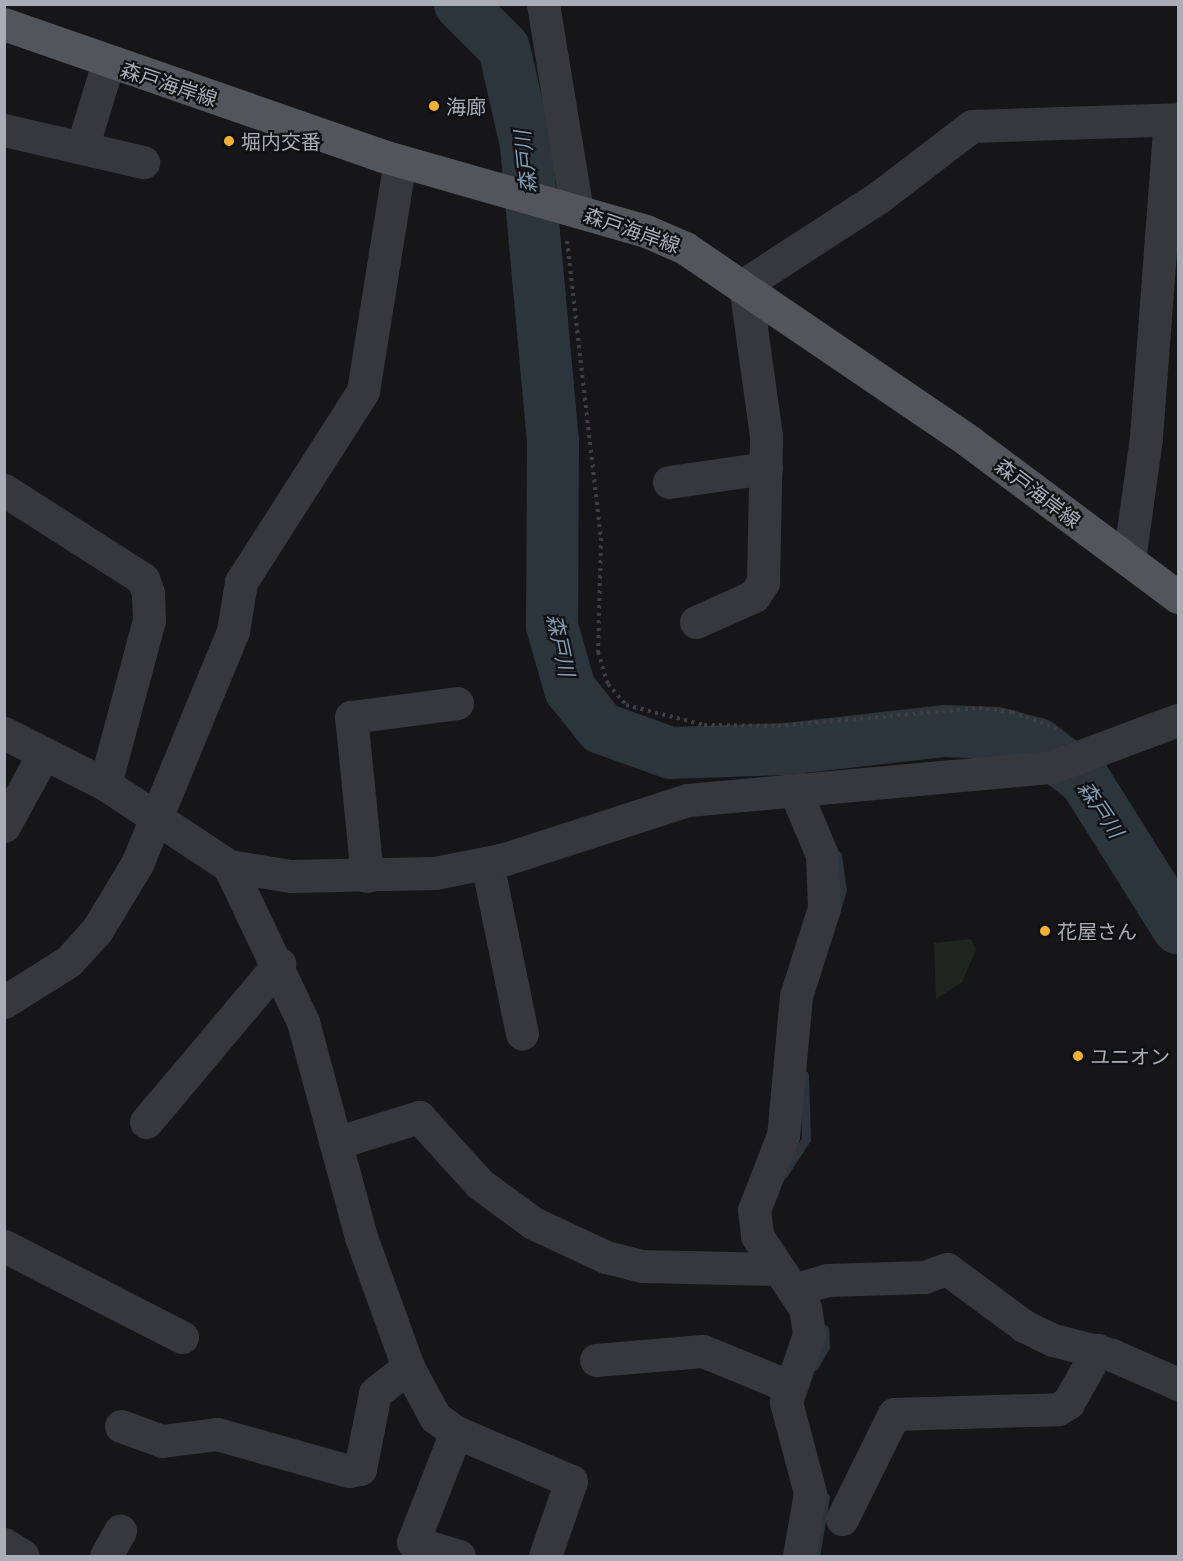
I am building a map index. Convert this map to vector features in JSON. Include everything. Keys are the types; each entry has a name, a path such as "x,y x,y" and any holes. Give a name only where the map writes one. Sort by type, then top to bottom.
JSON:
{"main road":[{"name":"森戸海岸線","path":"4,24 108,63 422,168 577,211 685,248 745,284 1179,597"}],"street":[{"path":"543,4 577,211"},
{"path":"82,148 108,63"},
{"path":"696,622 754,597 763,582 766,468 745,284 879,197 972,126 1174,119 1167,324 1141,500 1129,560"},
{"path":"4,130 143,162"},
{"path":"4,1002 69,961 97,930 157,817 234,631 241,582 363,391 393,225 412,204 422,168"},
{"path":"669,482 766,468"},
{"path":"4,490 143,579 148,593 149,620 105,784"},
{"path":"367,876 351,717 457,703"},
{"path":"4,733 105,784 229,866 290,876 367,876 435,873 487,863 687,800 809,792 1054,766 1179,720"},
{"path":"4,826 44,753"},
{"path":"799,1557 810,1493 789,1430 788,1386 806,1356 809,1334 805,1308 757,1236 754,1210 783,1135 796,996 826,883 809,792"},
{"path":"487,863 522,1033"},
{"path":"229,866 279,964 303,1022 339,1142 361,1237 408,1367 435,1417 456,1432 571,1481 545,1557"},
{"path":"146,1122 279,964"},
{"path":"339,1142 419,1117 480,1184 533,1223 606,1257 642,1266 788,1283 924,1276 947,1269 1024,1326 1053,1340 1098,1350 1179,1384"},
{"path":"4,1246 182,1337"},
{"path":"842,1519 894,1414 1058,1409 1068,1403 1098,1350"},
{"path":"596,1360 702,1351 788,1386"},
{"path":"121,1426 162,1441 217,1434 349,1471 360,1468 375,1393 408,1367"},
{"path":"456,1432 413,1542 459,1557"},
{"path":"4,1544 23,1557"}],"shaded area":[{"path":"971,939 976,950 962,982 936,999 934,943"}],"waterway":[{"name":"森戸川","path":"460,4 504,48 526,145 553,439 552,626 570,689 601,728 671,753 786,749 944,731 997,733 1038,744 1085,780 1178,928"},
{"path":"786,749 805,782"},
{"path":"837,855 842,889 837,906"},
{"path":"783,1174 806,1139 804,1075"},
{"path":"814,1366 825,1346 824,1329"},
{"path":"815,1556 825,1497"}],"place":[{"name":"海廊","path":"434,106"},
{"name":"堀内交番","path":"229,141"},
{"name":"花屋さん","path":"1045,931"},
{"name":"ユニオン","path":"1078,1056"}]}
